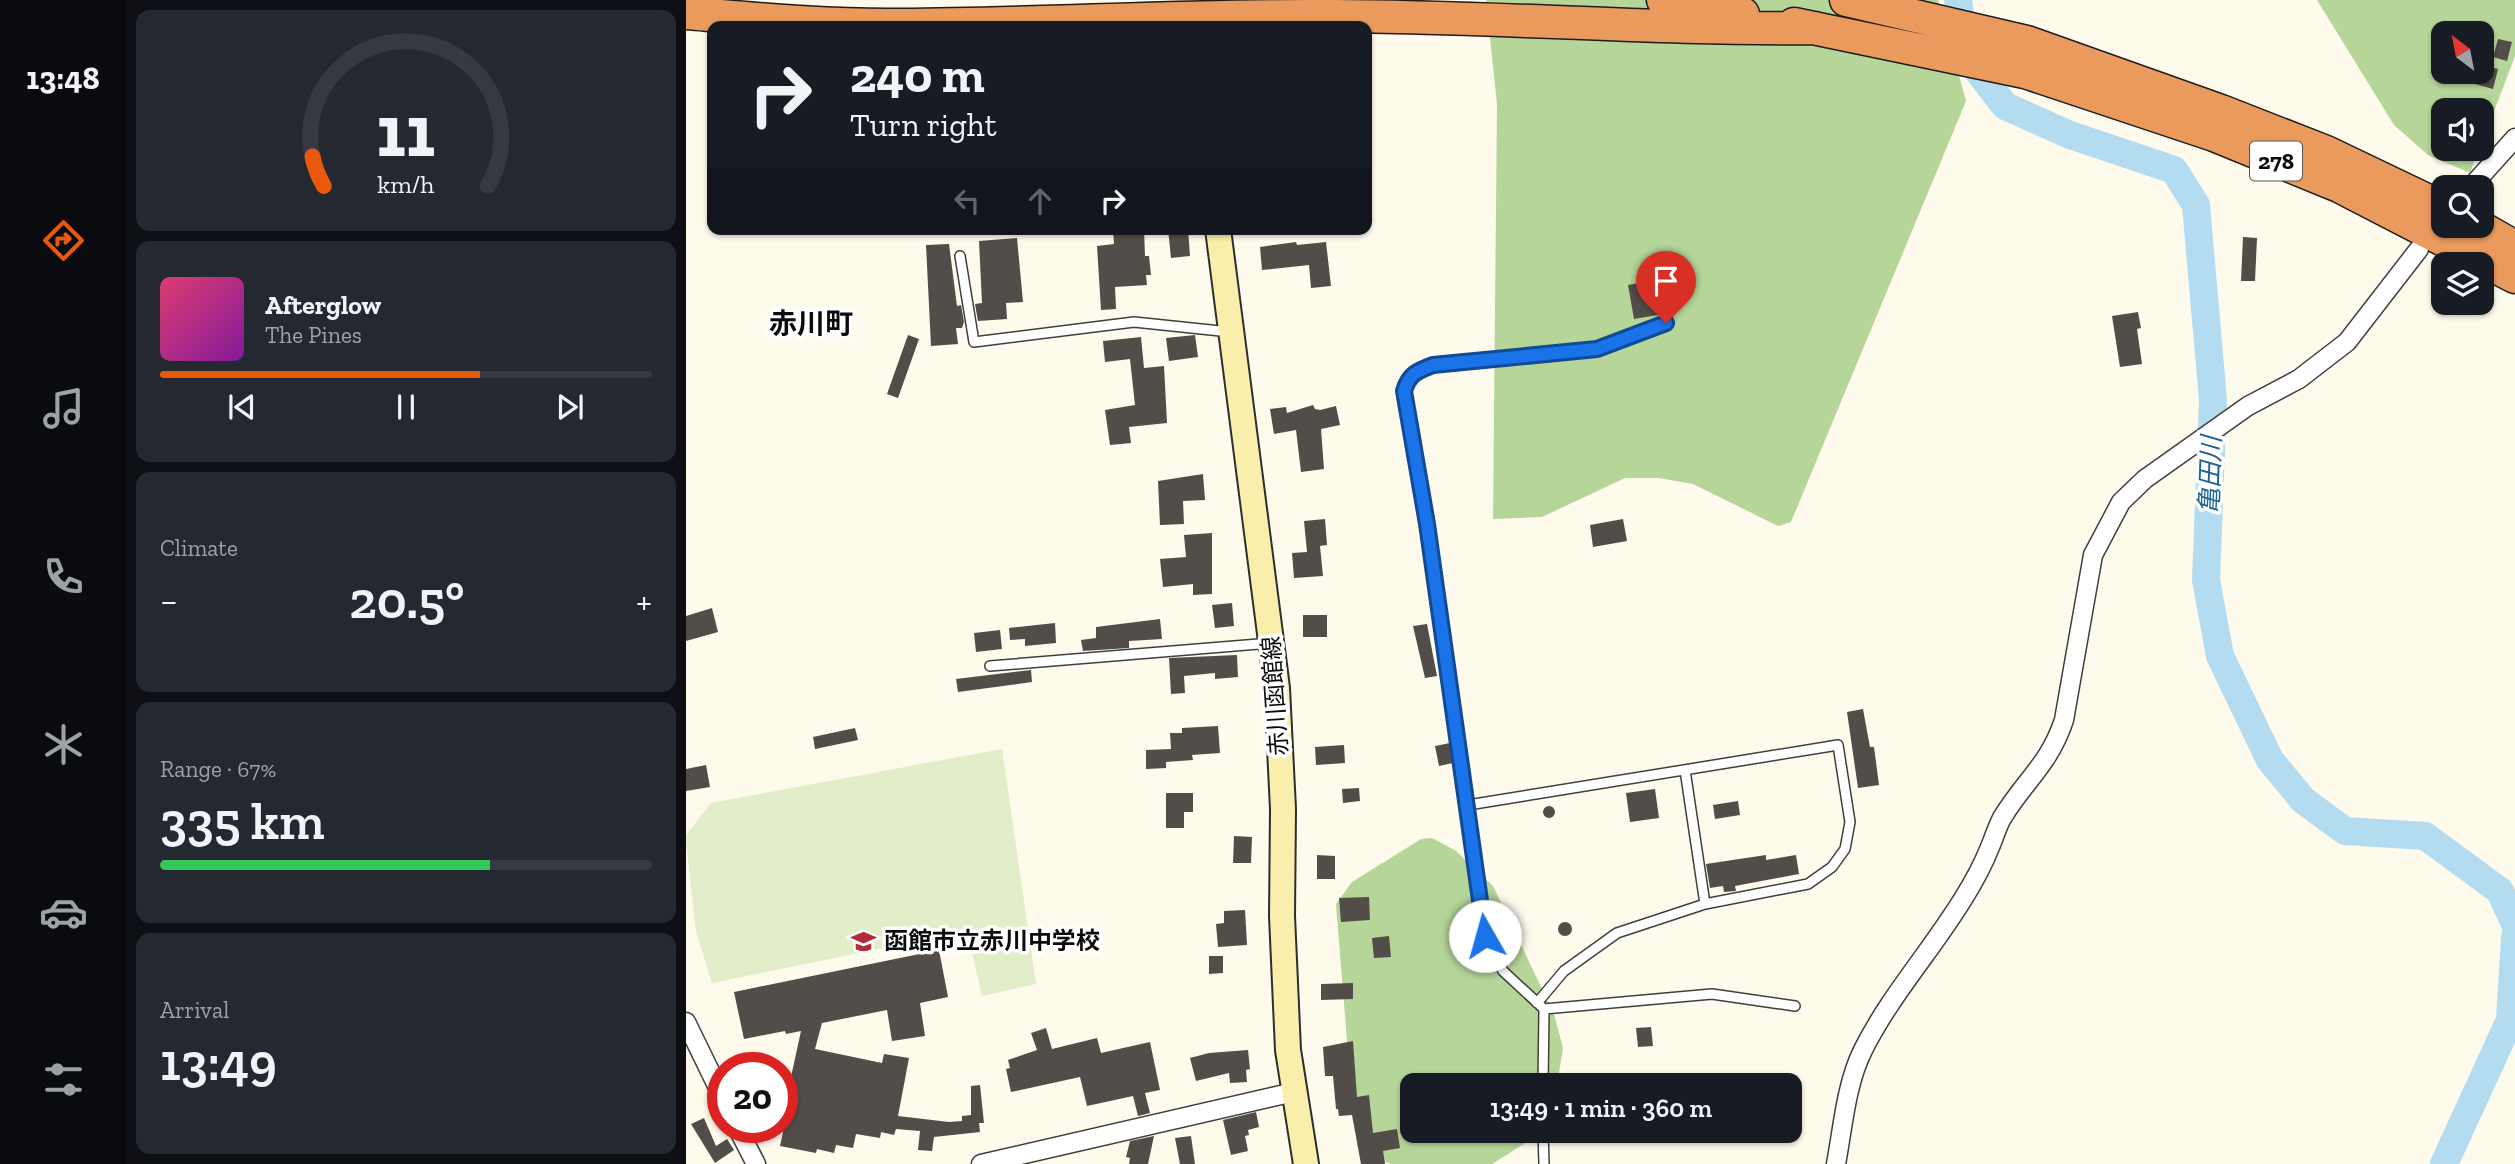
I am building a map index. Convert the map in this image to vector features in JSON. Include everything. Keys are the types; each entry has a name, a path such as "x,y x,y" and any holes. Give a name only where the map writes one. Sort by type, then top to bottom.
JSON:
{"highway":[{"name":"278","path":"1662,0 1815,28 2026,57 2339,186 2515,277"},
{"name":"278","path":"1846,0 2026,57 2221,111 2326,152 2431,202"},
{"path":"686,13 772,21"},
{"path":"1022,21 1193,14 1713,29 1815,28"},
{"path":"2494,235 2515,247"}],"main road":[{"name":"赤川函館線","path":"1219,235 1272,643 1283,809 1284,986 1294,1092 1306,1164"}],"street":[{"path":"2482,175 2515,138"},
{"path":"1836,1164 1848,1100 1862,1052 1894,997 1971,886 2000,821 2014,799 2046,762 2056,743 2064,720 2093,555 2121,502 2145,479 2248,407 2299,379 2347,342 2419,249"},
{"path":"686,1022 707,1065"},
{"path":"981,1164 1294,1092"},
{"path":"745,1143 755,1164"}],"lane":[{"path":"960,256 974,342 1134,322 1231,332"},
{"path":"1666,323 1597,349 1433,365 1416,371 1408,378 1404,391 1468,805 1485,936 1503,971 1540,1006 1712,994 1795,1006"},
{"path":"990,666 1272,643"},
{"path":"1468,805 1838,746 1850,822 1845,849 1832,867 1808,884 1705,904 1618,933 1564,971 1540,1006 1543,1073"},
{"path":"1685,770 1705,904"},
{"path":"1543,1143 1544,1164"}],"green space":[{"path":"1486,0 1938,0 1966,101 1791,522 1778,526 1693,484 1659,478 1625,478 1542,517 1493,519 1497,104"},
{"path":"2317,0 2515,0 2515,56 2494,111 2494,98 2431,98 2431,156 2394,125"},
{"path":"2442,161 2474,161 2470,173"},
{"name":"函館市立赤川中学校","path":"1002,749 1036,984 982,996 967,931 712,983 696,931 686,841 686,835 711,803"},
{"path":"1432,838 1456,851 1493,886 1554,1014 1563,1048 1559,1073 1400,1073 1400,1143 1525,1143 1492,1164 1391,1164 1382,1161 1353,1115 1336,904 1352,882 1421,839"}],"building":[{"path":"2498,39 2512,42 2507,61 2494,57"},
{"path":"2494,68 2498,69 2493,89 2475,84 2494,84"},
{"path":"1113,235 1144,235 1145,256 1149,256 1151,275 1146,275 1147,285 1115,287 1116,309 1101,310 1097,246 1114,244"},
{"path":"1169,235 1188,235 1190,256 1171,258"},
{"path":"2243,237 2257,238 2255,281 2241,281"},
{"path":"1017,238 1023,302 1006,303 1007,319 978,321 975,304 982,303 979,241"},
{"path":"1296,242 1297,245 1326,242 1331,286 1311,288 1309,265 1262,270 1260,247"},
{"path":"949,244 957,306 961,305 964,322 962,328 956,328 958,344 931,346 926,245"},
{"path":"1666,278 1669,294 1661,296 1664,314 1634,319 1628,285"},
{"path":"2138,312 2141,328 2137,329 2142,364 2120,367 2112,316"},
{"path":"908,335 919,339 898,398 887,394"},
{"path":"1195,335 1198,357 1169,361 1166,338"},
{"path":"1141,337 1144,368 1164,366 1167,423 1129,427 1131,443 1110,445 1105,410 1135,405 1130,359 1105,362 1103,341"},
{"path":"1313,405 1320,410 1336,406 1340,425 1321,429 1324,469 1301,472 1296,430 1274,434 1270,409 1286,407 1287,413"},
{"path":"1203,474 1205,500 1183,501 1184,524 1160,525 1158,481"},
{"path":"1325,519 1327,545 1320,546 1323,576 1294,578 1292,553 1307,552 1304,521"},
{"path":"1623,519 1627,541 1593,547 1590,525"},
{"path":"1212,533 1212,594 1193,595 1193,584 1163,587 1160,559 1186,557 1184,535"},
{"path":"1232,603 1234,626 1215,628 1212,605"},
{"path":"712,608 718,632 686,641 686,616"},
{"path":"1303,615 1327,615 1327,637 1303,637"},
{"path":"1160,619 1162,639 1129,641 1129,648 1083,651 1081,640 1096,638 1096,627"},
{"path":"1055,623 1056,643 1025,646 1025,639 1010,640 1009,628"},
{"path":"1427,624 1437,676 1425,678 1413,626"},
{"path":"1000,630 1002,649 976,652 974,633"},
{"path":"1237,655 1238,677 1215,679 1215,673 1184,676 1185,693 1171,694 1169,658"},
{"path":"1031,670 1032,682 958,692 956,679"},
{"path":"1863,709 1870,747 1874,747 1879,785 1858,788 1847,712"},
{"path":"1218,726 1220,753 1192,755 1193,760 1166,762 1166,768 1146,769 1146,750 1171,749 1170,733 1182,733 1182,728"},
{"path":"855,728 858,740 815,749 813,737"},
{"path":"1450,743 1453,763 1439,766 1435,746"},
{"path":"1344,745 1345,763 1316,765 1315,747"},
{"path":"706,765 710,787 686,791 686,769"},
{"path":"1359,788 1360,801 1343,803 1342,789"},
{"path":"1655,789 1659,818 1630,822 1626,793"},
{"path":"1166,793 1193,793 1193,812 1184,812 1184,828 1166,828"},
{"path":"1738,801 1740,815 1715,819 1713,805"},
{"path":"1544,807 1554,807 1554,817 1544,817"},
{"path":"1234,836 1252,837 1251,863 1233,863"},
{"path":"1317,855 1335,856 1335,879 1317,879"},
{"path":"1766,855 1766,860 1796,855 1799,874 1735,886 1736,891 1724,892 1723,886 1710,888 1706,864"},
{"path":"1369,897 1370,920 1341,922 1339,898"},
{"path":"1245,910 1247,945 1218,947 1216,924 1224,923 1224,911"},
{"path":"1565,922 1570,924 1570,934 1565,936 1560,934 1558,929 1560,924"},
{"path":"1389,936 1391,957 1374,958 1372,938"},
{"path":"939,950 948,997 920,1003 925,1036 892,1041 887,1010 822,1023 815,1049 882,1063 884,1054 909,1058 898,1116 962,1121 962,1116 971,1115 971,1086 980,1085 984,1123 979,1123 980,1132 934,1137 932,1151 918,1150 920,1131 896,1129 894,1135 881,1132 880,1138 856,1134 853,1148 836,1145 834,1153 817,1149 816,1153 780,1146 781,1143 798,1143 796,1052 801,1031 786,1034 785,1031 744,1039 734,992"},
{"path":"1209,956 1223,956 1223,973 1209,974"},
{"path":"1353,983 1353,999 1321,1000 1321,984"},
{"path":"1651,1027 1653,1046 1638,1047 1636,1028"},
{"path":"1046,1028 1052,1049 1097,1038 1101,1053 1150,1042 1160,1090 1145,1093 1150,1113 1138,1116 1133,1096 1087,1106 1080,1077 1011,1092 1006,1069 1010,1068 1008,1060 1037,1050 1031,1033"},
{"path":"1353,1041 1357,1097 1369,1095 1373,1133 1397,1129 1400,1148 1383,1151 1385,1164 1361,1164 1352,1115 1339,1116 1333,1076 1325,1076 1323,1047"},
{"path":"1248,1050 1250,1069 1246,1070 1247,1082 1230,1083 1229,1073 1196,1081 1190,1058 1209,1053"},
{"path":"1256,1112 1259,1127 1248,1130 1249,1135 1245,1136 1248,1151 1231,1155 1223,1120"},
{"path":"704,1118 707,1125 707,1143 715,1143 716,1146 730,1143 734,1150 715,1163 691,1124"},
{"path":"1154,1136 1148,1164 1129,1164 1130,1158 1126,1157 1130,1141"},
{"path":"1191,1136 1195,1164 1180,1164 1175,1138"}],"waterway":[{"name":"亀田川","path":"1958,0 1963,36 1970,56 2005,106 2070,135 2174,170 2196,205 2213,400 2206,580 2220,656 2270,760 2303,800 2345,831 2425,836 2500,891 2515,924"},
{"name":"亀田川","path":"2444,1164 2510,1020 2515,937"}],"place":[{"name":"函館市立赤川中学校","path":"864,941"}],"district":[{"name":"赤川町","path":"811,323"}],"route":[{"path":"1485,936 1427,524 1404,391 1408,378 1416,371 1433,365 1597,349 1666,323"}]}
